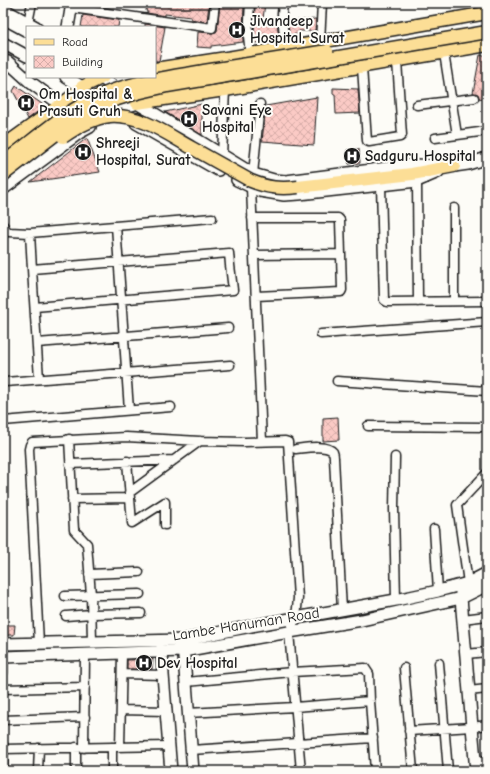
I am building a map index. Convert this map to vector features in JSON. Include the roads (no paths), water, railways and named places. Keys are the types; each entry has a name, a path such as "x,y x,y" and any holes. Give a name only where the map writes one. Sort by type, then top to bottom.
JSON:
{"main road":[{"path":"68,26 72,5"},
{"path":"3,9 28,26"},
{"path":"156,69 487,13"},
{"path":"3,18 27,26"},
{"path":"3,163 67,114 109,92 130,85 164,78 487,25"},
{"path":"388,30 395,61"},
{"path":"3,175 73,121 114,100 137,93 167,86 487,32"},
{"path":"3,43 26,55"},
{"path":"3,189 79,133 115,112 137,103 225,90 487,45"},
{"path":"3,60 8,62 30,82 60,104"},
{"path":"68,78 82,87"},
{"path":"3,146 74,95 82,87 100,78"},
{"path":"103,78 137,103 222,156 253,174 274,180 286,181 411,165 454,166"},
{"path":"115,112 260,192 284,195 299,194 417,181 454,166"},
{"path":"3,175 89,122 110,116 131,118 155,127 251,181 272,188 298,187 412,174 468,164 487,158"},
{"path":"468,164 487,167"},
{"name":"Lambe Hanuman Road","path":"183,649 296,618 438,591 465,584 487,573"},
{"path":"465,584 461,598 476,767"},
{"name":"Lambe Hanuman Road","path":"3,657 163,652 362,620 461,598 487,585"},
{"name":"Lambe Hanuman Road","path":"3,644 92,642 163,652"},
{"path":"183,649 192,771"},
{"path":"183,649 178,668 186,771"},
{"path":"163,652 163,675 171,771"},
{"path":"163,652 168,668 178,771"}],"street":[{"path":"30,26 32,3"},
{"path":"72,5 212,28 215,3"},
{"path":"250,3 248,36 250,54"},
{"path":"283,3 282,14 285,48"},
{"path":"320,42 322,3"},
{"path":"444,53 457,135"},
{"path":"362,66 367,141 369,142 400,137 402,135 395,61"},
{"path":"222,156 225,90"},
{"path":"417,105 474,98"},
{"path":"260,104 251,188 262,441"},
{"path":"435,138 487,130"},
{"path":"417,181 418,302"},
{"path":"381,185 384,300 387,302 487,301"},
{"path":"454,208 454,302"},
{"path":"3,225 9,232 30,233 212,218"},
{"path":"252,218 339,218 340,220 341,292 256,296"},
{"path":"116,226 129,410"},
{"path":"30,233 39,379"},
{"path":"32,269 229,253 233,290 35,307"},
{"path":"254,255 341,254"},
{"path":"321,334 487,322"},
{"path":"37,343 228,328"},
{"path":"5,382 230,365"},
{"path":"337,382 487,391"},
{"path":"3,421 171,407"},
{"path":"368,426 487,427"},
{"path":"39,644 29,448 32,442 126,437 200,441 288,442 298,598 296,618 289,632 301,771"},
{"path":"70,440 74,530 87,544 91,595 92,642"},
{"path":"72,499 129,496 200,441"},
{"path":"296,449 322,447 333,453 342,610"},
{"path":"395,458 394,509 396,600"},
{"path":"70,464 174,460"},
{"path":"127,462 132,523 165,502 165,525"},
{"path":"465,584 457,505 487,473"},
{"path":"434,529 438,591"},
{"path":"89,574 139,572"},
{"path":"65,596 140,594"},
{"path":"66,616 141,613"},
{"path":"463,619 487,616"},
{"path":"3,644 3,673"},
{"path":"466,654 487,652"},
{"path":"112,771 121,710 122,653"},
{"path":"76,771 85,717 85,654"},
{"path":"439,663 448,771"},
{"path":"186,682 292,672 365,668 369,674 376,771"},
{"path":"404,668 412,771"},
{"path":"122,674 163,675"},
{"path":"3,689 85,687"},
{"path":"469,691 487,689"},
{"path":"188,713 295,708 370,701"},
{"path":"121,710 166,711"},
{"path":"3,720 85,717"},
{"path":"409,731 487,725"},
{"path":"191,750 373,738"},
{"path":"3,745 3,771"},
{"path":"3,749 169,746"},
{"path":"38,771 40,748"},
{"path":"476,767 487,761"}],"place":[{"name":"Jivandeep Hospital, Surat","path":"237,30"},
{"name":"Om Hospital & Prasuti Gruh","path":"26,103"},
{"name":"Savani Eye Hospital","path":"189,119"},
{"name":"Shreeji Hospital, Surat","path":"83,152"},
{"name":"Sadguru Hospital","path":"352,156"},
{"name":"Dev Hospital","path":"144,663"}]}
